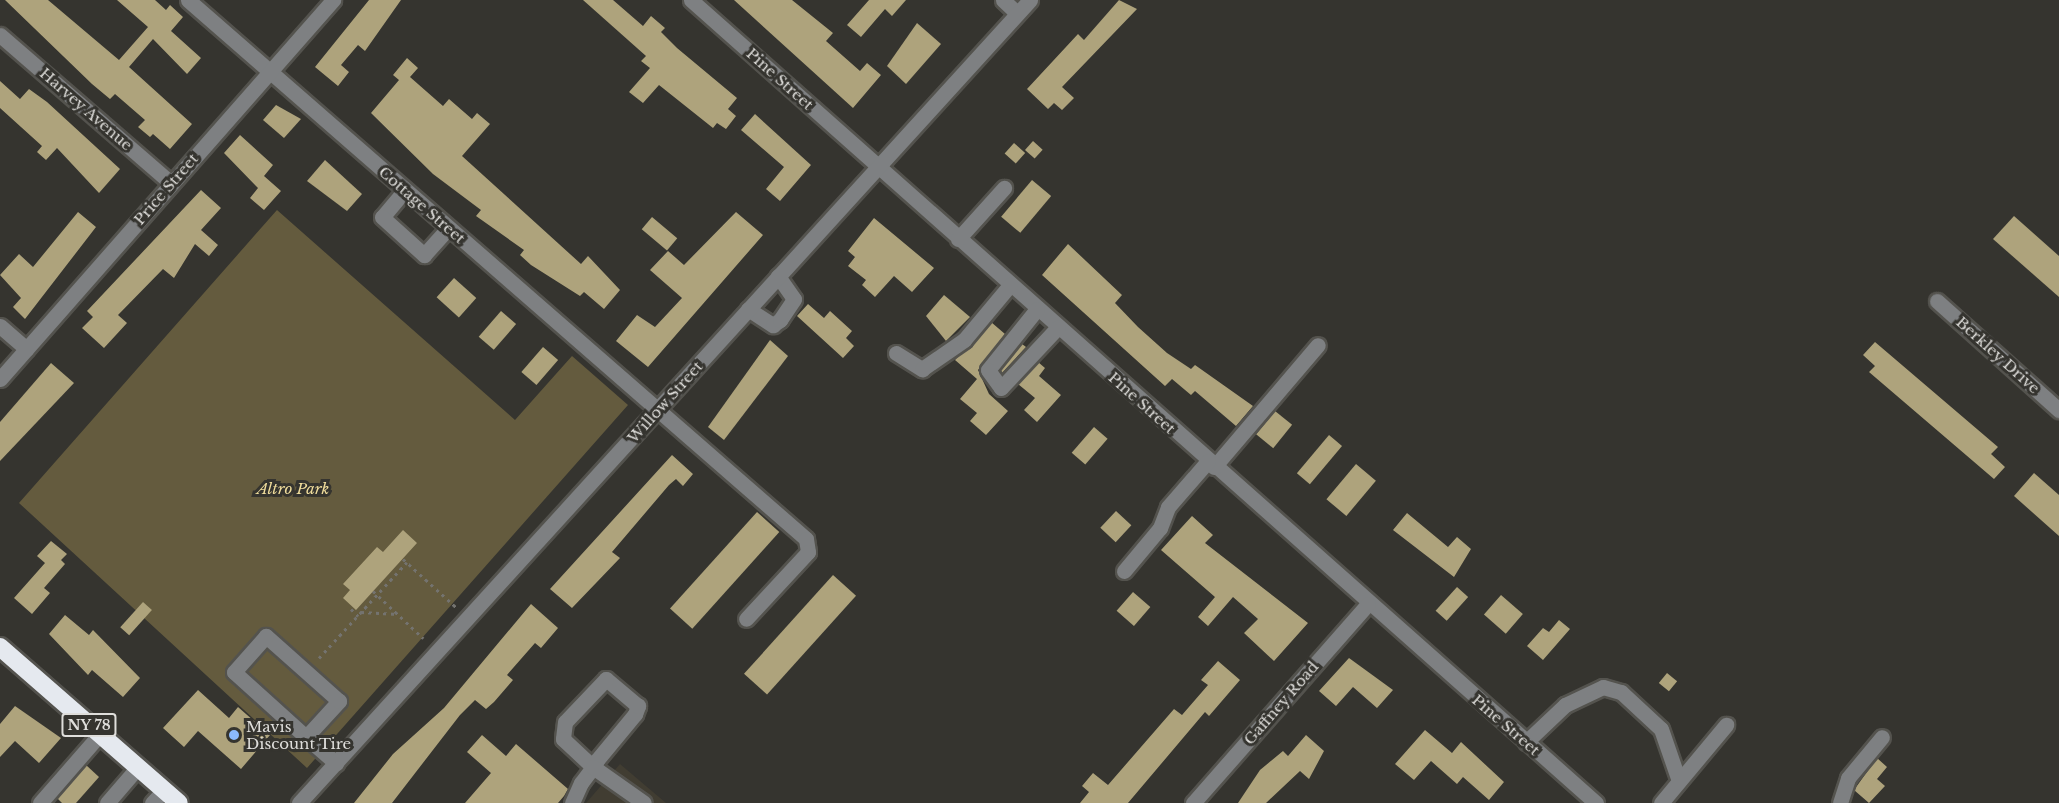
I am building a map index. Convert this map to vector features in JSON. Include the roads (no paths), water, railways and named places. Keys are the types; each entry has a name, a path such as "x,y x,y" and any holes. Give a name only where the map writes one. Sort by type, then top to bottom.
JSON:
{"highway":[{"name":"NY 78","path":"3,655 138,767 158,796 179,803"}],"street":[{"name":"Cottage Street","path":"188,0 806,539 808,552 746,619"},
{"name":"Price Street","path":"0,379 333,0"},
{"name":"Pine Street","path":"691,0 1368,604 1596,803"},
{"path":"1003,0 1017,13"},
{"name":"Willow Street","path":"299,803 657,411 876,166 1030,0"},
{"name":"Harvey Avenue","path":"0,35 171,183"},
{"path":"958,239 1004,188"},
{"path":"405,190 382,217 424,255 448,228"},
{"path":"748,309 773,325 780,321 794,299 778,276"},
{"path":"896,353 922,369 964,340 1010,285"},
{"name":"Berkley Drive","path":"1937,300 2059,410"},
{"path":"1037,309 988,370 1001,388 1058,327"},
{"path":"0,326 26,349"},
{"path":"1124,571 1160,528 1168,507 1211,464 1318,345"},
{"name":"Gaffney Road","path":"1193,803 1368,604"},
{"path":"306,737 339,701 266,636 234,672 306,737 336,763"},
{"path":"572,803 592,767 638,706 606,679 597,683 562,730 568,745 592,767 644,803"},
{"path":"1526,742 1565,705 1603,687 1621,692 1661,729 1679,781"},
{"path":"1660,803 1726,724"},
{"path":"40,803 100,734"},
{"path":"1840,803 1848,778 1882,737"},
{"path":"106,803 138,767"}],"place":[{"name":"Mavis Discount Tire","path":"234,735"}],"park label":[{"name":"Altro Park","path":"293,489"}]}
